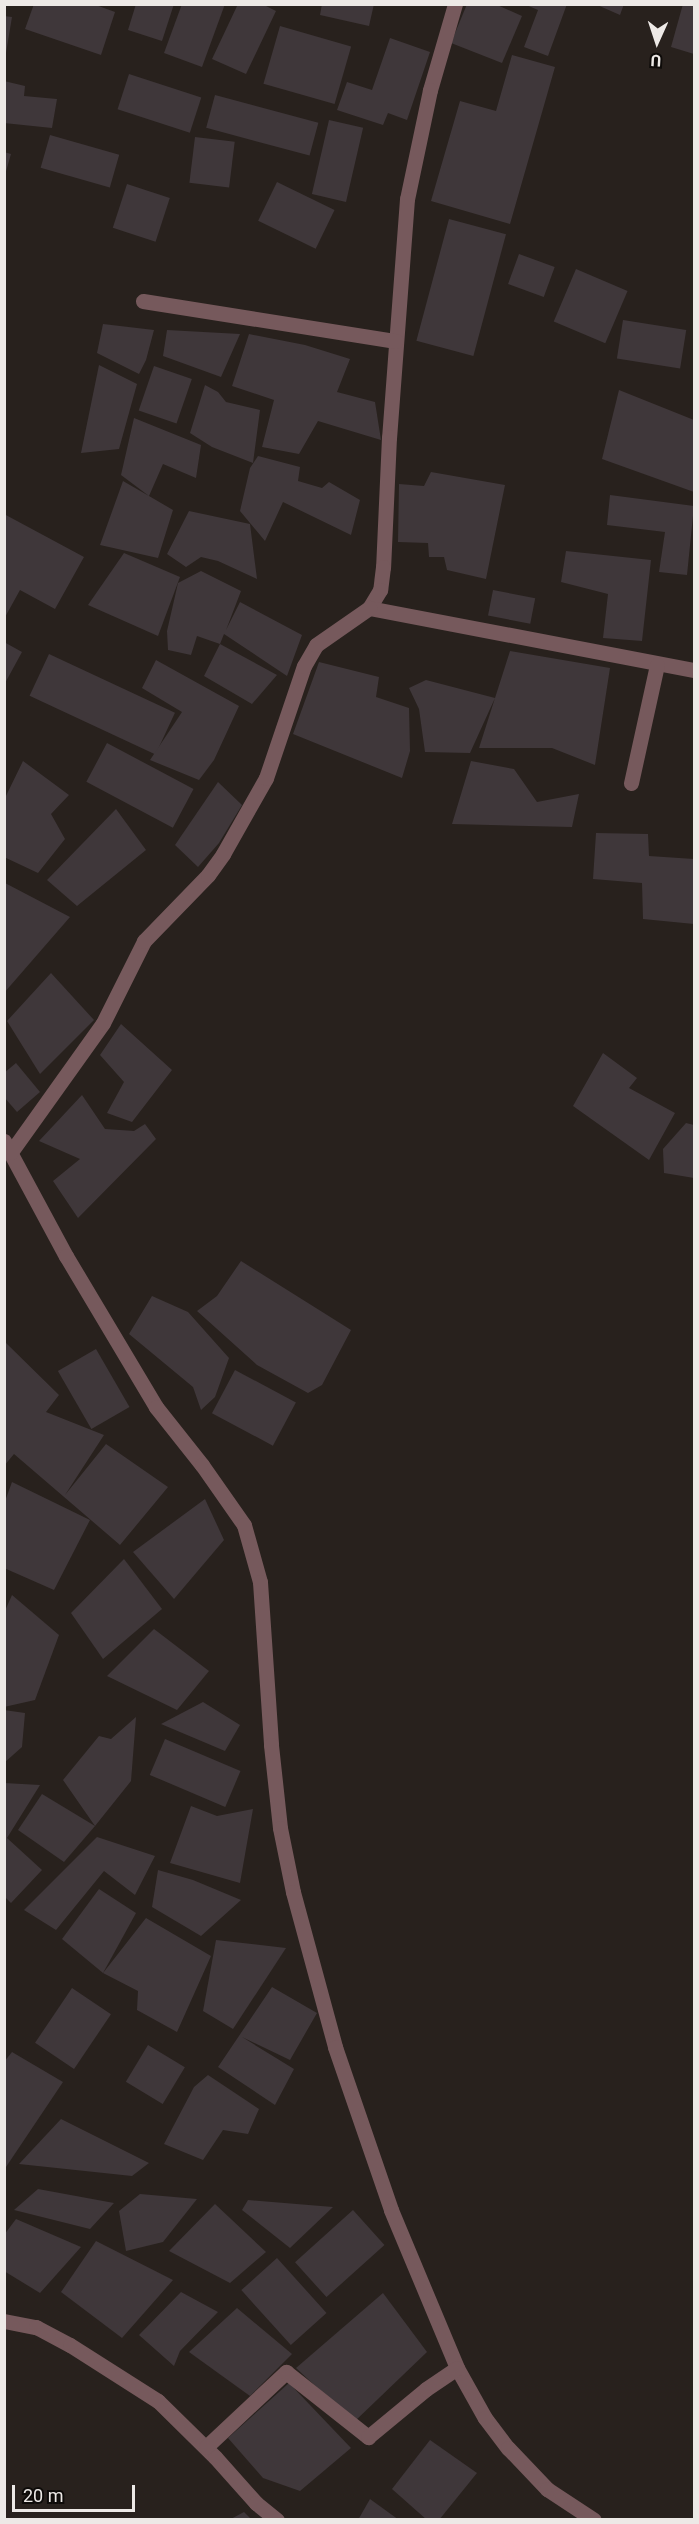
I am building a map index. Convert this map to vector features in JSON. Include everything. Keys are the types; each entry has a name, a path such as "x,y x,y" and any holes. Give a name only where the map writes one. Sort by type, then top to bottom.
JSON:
{"street":[{"path":"455,4 430,90 407,199 380,590 369,608 316,645 303,666 266,778 223,854 208,875 144,941 102,1023 8,1147 66,1256 156,1407 202,1465 244,1525 260,1582 271,1745 280,1828 293,1892 335,2047 391,2210 457,2368 485,2418 508,2448 547,2489 594,2520"},
{"path":"143,301 396,341"},
{"path":"369,608 657,665 694,670"},
{"path":"631,783 657,665"},
{"path":"4,2321 36,2327 70,2345 158,2401 206,2447 256,2503 277,2520"},
{"path":"206,2447 286,2372 368,2437 426,2389 457,2368"}],"building":[{"path":"34,4 93,4 115,12 101,55 25,29"},
{"path":"136,4 174,4 162,41 128,30"},
{"path":"182,4 225,4 202,67 164,53"},
{"path":"238,4 262,4 276,11 246,74 212,59"},
{"path":"322,4 374,4 369,26 320,15"},
{"path":"467,4 495,4 522,16 502,63 451,43"},
{"path":"524,4 567,4 548,56 524,47 538,10"},
{"path":"595,4 624,4 620,15"},
{"path":"683,4 694,4 694,54 671,47"},
{"path":"4,16 12,17 6,53 4,52"},
{"path":"280,26 351,46 335,104 263,84"},
{"path":"390,38 430,52 407,120 388,113 383,125 337,110 347,82 372,90"},
{"path":"512,55 555,67 510,224 431,201 460,101 496,111"},
{"path":"129,74 201,97 190,133 118,109"},
{"path":"4,81 25,86 24,96 57,99 52,128 4,123"},
{"path":"215,95 318,123 310,156 206,128"},
{"path":"329,120 363,128 346,202 312,194"},
{"path":"50,135 119,155 110,188 41,168"},
{"path":"195,137 235,142 229,188 189,183"},
{"path":"4,152 11,154 5,175 4,175"},
{"path":"277,182 335,210 316,249 258,221"},
{"path":"127,184 170,198 156,242 113,228"},
{"path":"449,219 506,234 473,356 416,341"},
{"path":"519,254 555,267 544,297 508,284"},
{"path":"576,269 628,291 605,343 554,321"},
{"path":"623,320 686,330 680,369 617,359"},
{"path":"103,324 154,330 146,360 139,374 97,353"},
{"path":"167,330 240,334 221,377 163,356"},
{"path":"249,334 305,345 350,359 337,392 375,402 381,440 318,421 299,454 262,447 274,400 232,386"},
{"path":"99,365 137,384 119,449 81,453"},
{"path":"154,366 192,379 177,423 139,410"},
{"path":"205,385 218,392 226,402 260,410 253,463 212,447 190,433"},
{"path":"619,390 694,420 694,492 602,459"},
{"path":"134,418 201,445 196,478 163,464 149,496 121,475"},
{"path":"258,456 300,467 298,481 322,488 329,482 360,500 351,535 283,502 265,541 240,511 250,468"},
{"path":"431,472 505,485 486,579 447,570 444,557 429,557 428,543 398,542 399,484 424,486"},
{"path":"123,481 173,510 158,558 100,545"},
{"path":"610,495 694,506 687,575 659,572 665,532 607,525"},
{"path":"189,511 250,524 257,579 218,561 201,557 186,567 167,554"},
{"path":"4,514 84,557 55,609 20,590 4,619"},
{"path":"566,551 651,560 642,641 603,638 608,594 561,582"},
{"path":"124,553 180,577 158,636 88,605"},
{"path":"201,571 241,591 226,630 240,602 302,635 287,676 224,634 220,644 197,636 191,655 168,650 167,631 178,583"},
{"path":"493,590 535,598 530,624 488,616"},
{"path":"4,642 22,652 4,685"},
{"path":"220,644 277,675 252,704 204,676"},
{"path":"510,651 610,668 595,765 552,748 479,748"},
{"path":"49,654 175,713 156,754 30,696"},
{"path":"156,660 239,706 214,760 199,780 150,760 182,712 142,688"},
{"path":"319,662 379,677 376,697 409,708 410,751 402,778 293,734"},
{"path":"426,680 495,698 470,753 425,752 419,709 409,688"},
{"path":"107,743 194,789 173,828 86,782"},
{"path":"23,761 69,795 51,814 65,839 38,873 4,857 4,800"},
{"path":"471,761 514,769 537,802 579,794 572,827 452,824"},
{"path":"218,782 242,805 219,843 198,867 175,845"},
{"path":"116,809 146,850 77,906 47,880"},
{"path":"596,833 648,834 649,856 694,859 694,924 643,919 642,883 593,879"},
{"path":"5,883 70,917 4,993 4,885"},
{"path":"51,973 94,1020 40,1074 7,1021"},
{"path":"121,1024 172,1070 132,1122 107,1113 124,1082 100,1055"},
{"path":"603,1053 637,1078 629,1088 675,1113 649,1160 573,1106"},
{"path":"16,1063 40,1092 17,1112 4,1097 4,1073"},
{"path":"82,1095 105,1129 134,1131 145,1124 156,1139 78,1218 53,1181 80,1159 39,1141"},
{"path":"686,1123 694,1125 694,1178 664,1173 663,1149"},
{"path":"241,1261 351,1330 322,1385 308,1393 257,1365 197,1311 217,1296"},
{"path":"152,1296 188,1312 229,1358 215,1397 201,1410 193,1387 129,1334"},
{"path":"4,1341 59,1395 46,1412 104,1435 65,1495 106,1444 168,1487 120,1545 14,1454 4,1466"},
{"path":"96,1349 130,1407 91,1429 58,1371"},
{"path":"235,1370 296,1402 273,1446 212,1413"},
{"path":"12,1482 90,1520 54,1590 4,1568 4,1504"},
{"path":"205,1499 224,1540 174,1599 133,1552"},
{"path":"124,1559 162,1609 103,1659 71,1613"},
{"path":"12,1595 59,1635 35,1700 4,1707 4,1613"},
{"path":"154,1629 209,1671 177,1710 107,1676"},
{"path":"203,1702 240,1725 225,1751 161,1724"},
{"path":"4,1710 25,1713 22,1747 4,1763"},
{"path":"136,1717 131,1781 95,1826 63,1780 99,1736 111,1739"},
{"path":"165,1739 240,1771 225,1807 150,1775"},
{"path":"4,1783 40,1785 7,1838 42,1870 11,1903 4,1896"},
{"path":"42,1794 95,1826 64,1862 18,1830"},
{"path":"191,1806 217,1816 253,1809 240,1883 170,1863"},
{"path":"97,1837 155,1856 135,1895 104,1871 56,1930 24,1910"},
{"path":"158,1870 193,1880 241,1900 201,1936 152,1907"},
{"path":"99,1889 136,1913 103,1973 62,1939"},
{"path":"146,1918 211,1956 177,2032 137,2010 138,1991 103,1973"},
{"path":"216,1940 286,1948 233,2029 203,2011"},
{"path":"272,1987 317,2013 290,2060 242,2037 294,2069 275,2105 218,2067"},
{"path":"72,1988 111,2014 74,2069 35,2043"},
{"path":"148,2045 185,2067 163,2104 126,2082"},
{"path":"12,2052 63,2082 6,2167 4,2062"},
{"path":"208,2075 259,2109 248,2134 223,2130 203,2160 164,2144 194,2087"},
{"path":"61,2119 149,2163 132,2176 19,2164"},
{"path":"38,2189 114,2203 90,2229 14,2210"},
{"path":"140,2194 197,2199 163,2242 126,2251 119,2211"},
{"path":"248,2200 333,2207 290,2248 242,2210"},
{"path":"215,2204 266,2252 230,2283 169,2251"},
{"path":"353,2210 384,2245 326,2297 295,2262"},
{"path":"16,2219 81,2247 40,2293 4,2271 4,2235"},
{"path":"96,2241 173,2280 122,2338 61,2292"},
{"path":"277,2258 327,2313 291,2345 241,2290"},
{"path":"181,2292 218,2312 180,2351 174,2366 139,2335"},
{"path":"383,2293 427,2352 354,2422 296,2368"},
{"path":"237,2308 292,2354 250,2396 189,2352"},
{"path":"289,2383 351,2448 300,2491 263,2478 228,2438"},
{"path":"430,2440 477,2473 439,2520 427,2520 392,2489"},
{"path":"370,2499 399,2520 358,2520"},
{"path":"244,2512 252,2520 229,2520"}]}
